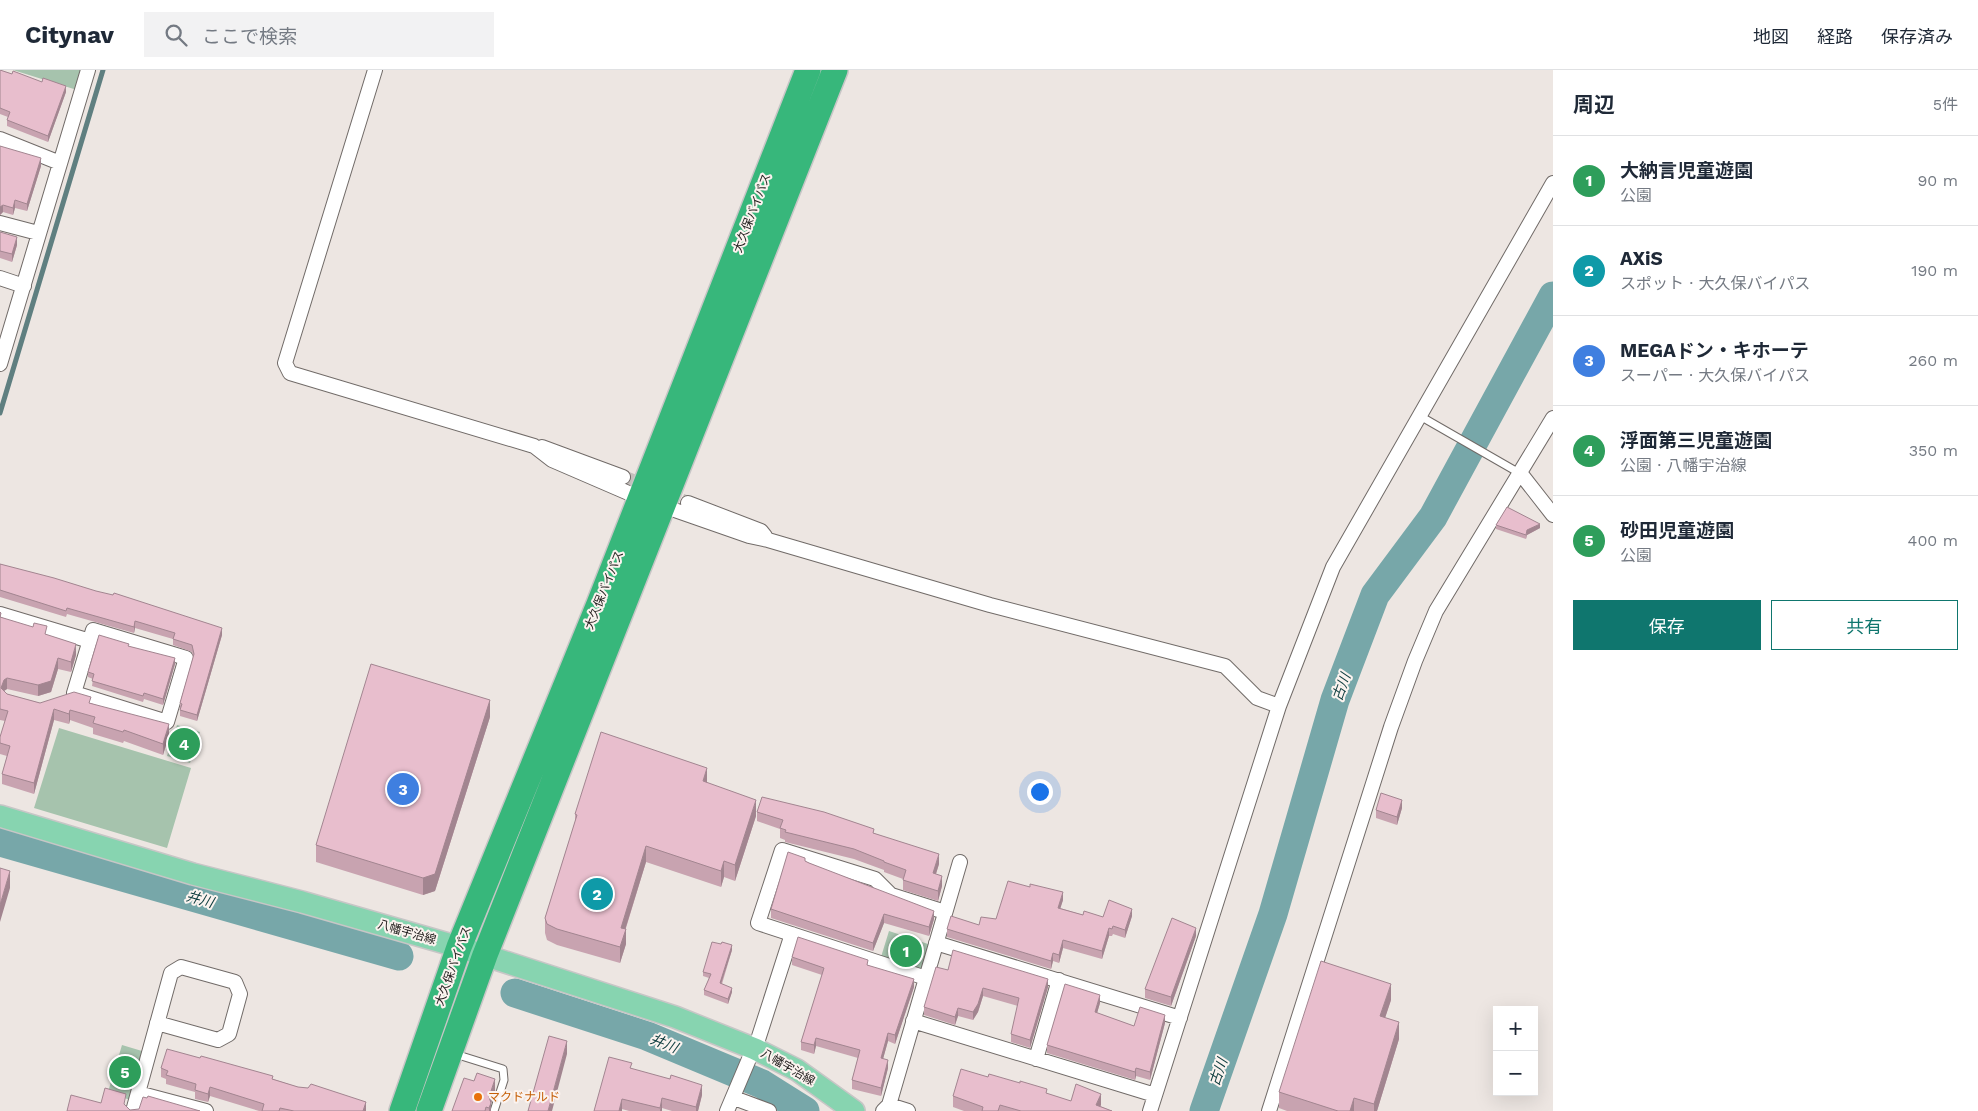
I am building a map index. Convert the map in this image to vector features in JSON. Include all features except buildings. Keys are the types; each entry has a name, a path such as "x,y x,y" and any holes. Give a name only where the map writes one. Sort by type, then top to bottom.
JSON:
{"highway":[{"name":"大久保バイパス","path":"429,1111 808,70"},
{"name":"大久保バイパス","path":"402,1111 459,947 652,502 835,70"}],"main road":[{"name":"八幡宇治線","path":"0,816 193,874 302,902 459,947 675,1017 752,1054 797,1070 854,1111"}],"street":[{"path":"0,364 88,70"},
{"path":"375,70 285,363 290,373 534,446 623,477"},
{"path":"0,140 60,163"},
{"path":"1150,1111 1279,706 1333,567 1553,183"},
{"path":"0,222 38,233"},
{"path":"0,278 24,286"},
{"path":"1268,1111 1391,727 1415,661 1436,611 1516,471 1553,418"},
{"path":"534,446 552,460 652,502 748,536 768,540 990,605 1225,666 1257,698 1279,706"},
{"path":"1516,471 1553,515"},
{"path":"688,503 761,531 768,540"},
{"path":"0,614 90,641"},
{"path":"56,698 74,692 167,722 186,658 93,630 74,692"},
{"path":"926,978 758,923 782,850 875,879 891,895 945,912"},
{"path":"908,1111 886,1108 960,862"},
{"path":"727,1111 752,1054 792,934"},
{"path":"936,943 1180,1018"},
{"path":"133,1111 157,1023 171,973 181,967 235,982 240,994 229,1034 218,1040 157,1023"},
{"path":"1036,1059 1059,980"},
{"path":"913,1021 1155,1095"},
{"path":"138,1093 206,1111"},
{"path":"734,1098 769,1111"}],"lane":[{"path":"1421,416 1516,471"},
{"path":"450,1053 503,1069 504,1080 494,1111"}],"green space":[{"path":"13,70 83,70 77,90"},
{"path":"177,725 200,732 190,763 167,756"},
{"path":"59,728 191,768 167,848 34,808"},
{"path":"889,931 931,945 922,971 881,957"},
{"path":"122,1045 142,1051 130,1100 108,1092"}],"waterway":[{"path":"0,413 103,70"},
{"name":"古川","path":"1204,1111 1273,914 1335,700 1375,595 1433,517 1553,296"},
{"name":"井川","path":"0,842 399,956"},
{"name":"井川","path":"515,993 647,1036 762,1084 805,1111"}],"tunnel":[{"path":"623,477 688,503"}],"place":[{"name":"浮面第三児童遊園","path":"184,744"},
{"name":"MEGAドン・キホーテ","path":"403,789"},
{"name":"AXiS","path":"597,894"},
{"name":"大納言児童遊園","path":"906,951"},
{"name":"砂田児童遊園","path":"125,1072"},
{"name":"マクドナルド","path":"478,1097"}]}
